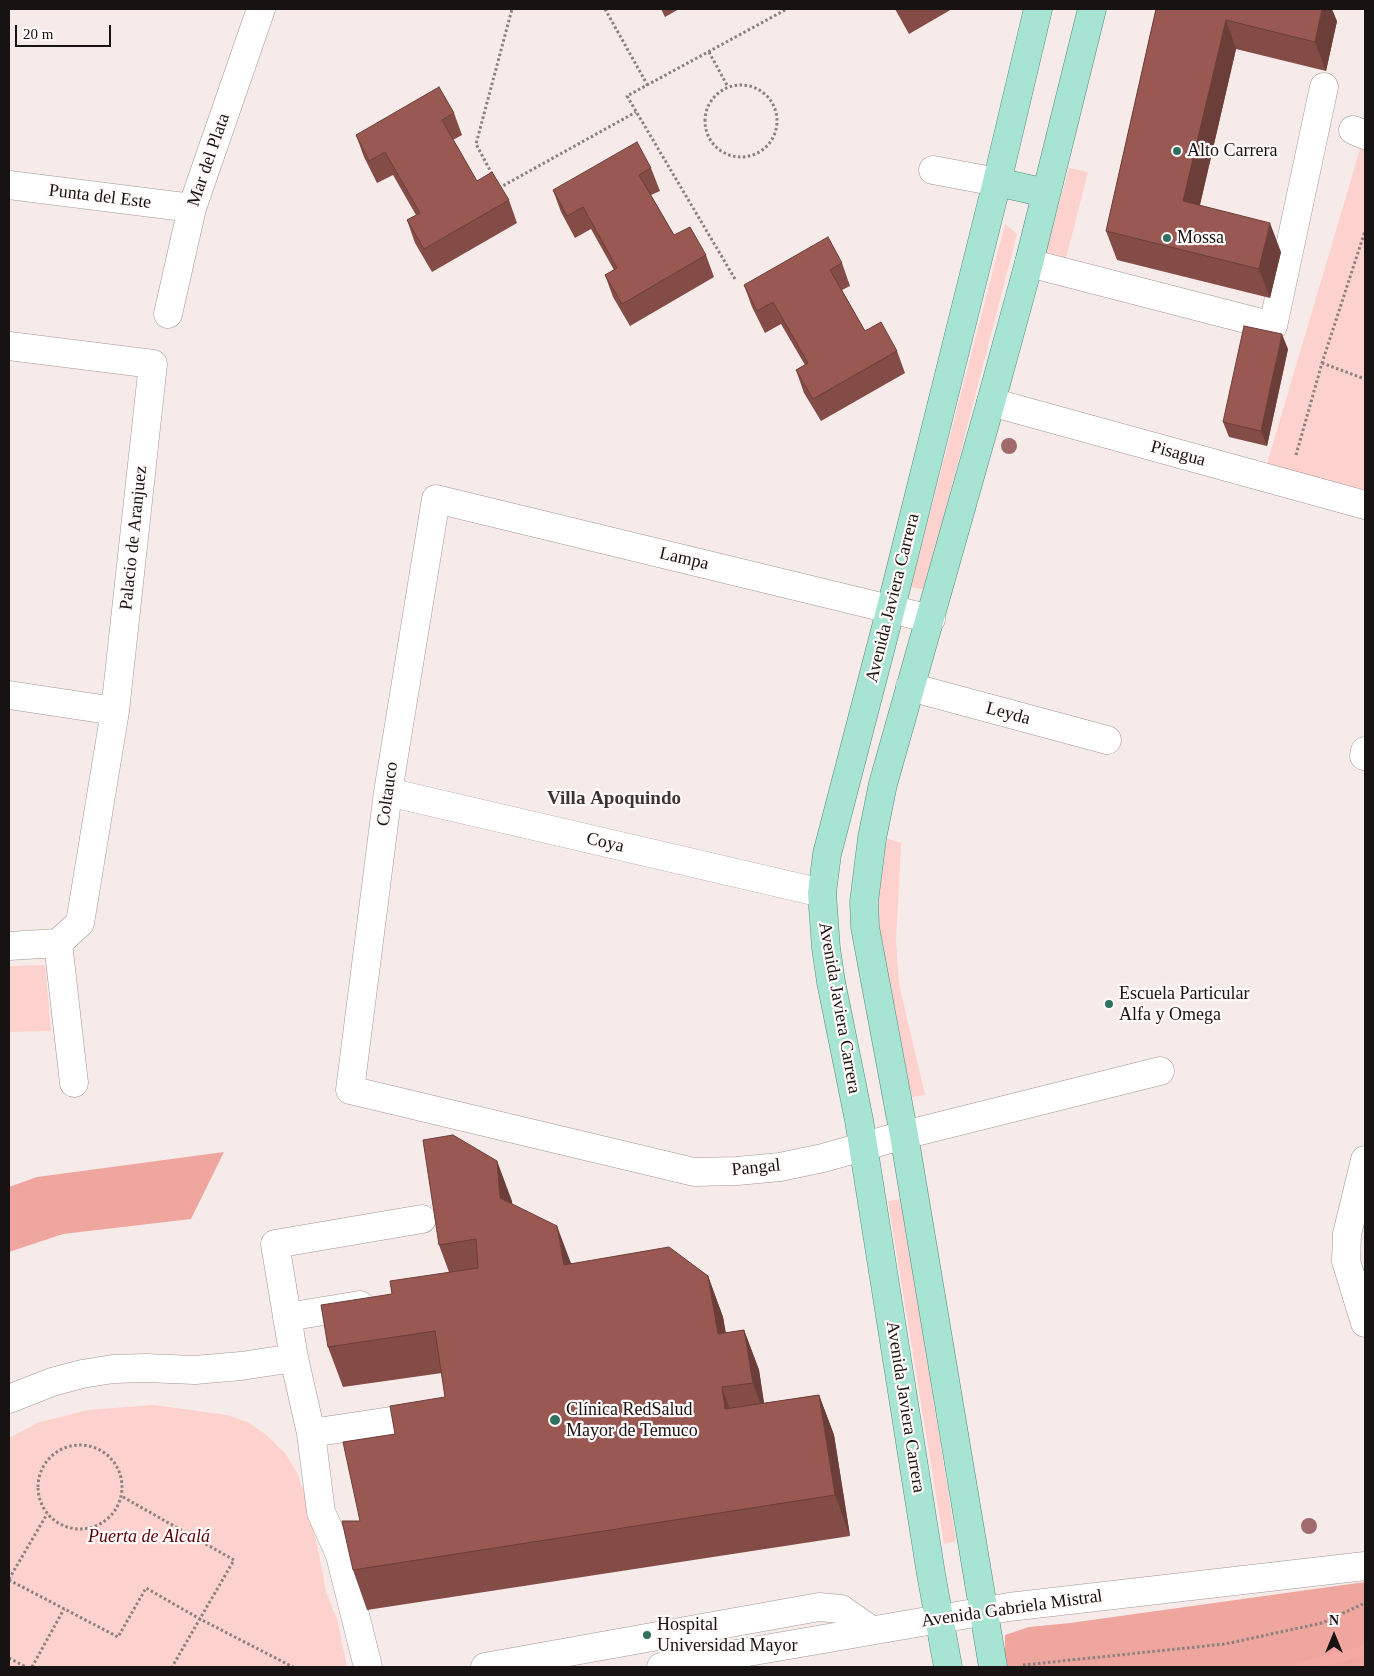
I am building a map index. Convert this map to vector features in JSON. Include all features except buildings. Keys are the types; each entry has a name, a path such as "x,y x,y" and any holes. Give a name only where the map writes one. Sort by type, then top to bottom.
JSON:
{"main road":[{"name":"Avenida Javiera Carrera","path":"948,1667 864,1146 831,982 826,948 822,893 829,846 891,608 1038,9"},
{"path":"1006,1666 984,1611 904,1135 864,927 864,902 872,838 883,784 1029,263 1092,9"},
{"path":"997,182 1046,193"}],"street":[{"name":"Mar del Plata","path":"168,314 192,208 260,9"},
{"path":"1029,263 1273,326 1324,87"},
{"path":"932,170 997,182"},
{"name":"Punta del Este","path":"9,185 192,208"},
{"name":"Palacio de Aranjuez","path":"9,346 153,364 115,711 80,923 58,944"},
{"name":"Pisagua","path":"991,402 1365,505"},
{"name":"Lampa","path":"436,500 931,618"},
{"name":"Coltauco","path":"350,1090 388,792 436,500"},
{"name":"Leyda","path":"910,687 956,701 1107,740"},
{"path":"9,694 115,711"},
{"name":"Coya","path":"388,792 822,893"},
{"path":"9,946 58,944 74,1083"},
{"name":"Pangal","path":"350,1090 694,1172 737,1171 780,1167 823,1158 904,1135 1160,1071"},
{"path":"1365,1160 1356,1231 1346,1262 1365,1323"},
{"path":"368,1667 340,1555 321,1512 311,1432 294,1358 275,1244 422,1219"},
{"path":"287,1317 382,1302"},
{"path":"9,1399 52,1382 82,1374 114,1369 195,1370 241,1366 294,1358"},
{"path":"311,1432 404,1419"},
{"name":"Avenida Gabriela Mistral","path":"661,1667 1009,1607 1365,1566"},
{"path":"486,1667 819,1607 841,1609 871,1630"},
{"path":"700,1629 704,1660"},
{"path":"646,1638 650,1667"}],"path":[{"path":"495,179 476,144 512,9"},
{"path":"606,9 648,86"},
{"path":"735,279 627,96 787,9"},
{"path":"709,52 728,87"},
{"path":"741,85 754,87 764,94 772,104 776,116 776,128 772,140 764,149 753,155 740,157 728,155 717,149 709,139 704,127 705,114 709,103 718,93 728,87 741,85"},
{"path":"496,189 636,112"},
{"path":"1288,483 1322,363 1365,231"},
{"path":"1322,363 1365,379"},
{"path":"84,1444 110,1455 124,1483 123,1497 119,1508 108,1521 89,1530 63,1527 47,1514 42,1506 37,1488 43,1465 56,1451 84,1444"},
{"path":"123,1497 234,1560 172,1667"},
{"path":"47,1514 9,1579 118,1637 146,1588 200,1619 293,1667"},
{"path":"1006,1666 1225,1644 1322,1623 1365,1602"},
{"path":"32,1667 64,1609"},
{"path":"9,1658 26,1667"}],"green space":[{"path":"1361,146 1365,148 1365,492 1266,467"},
{"path":"1069,168 1088,172 1066,258 1046,252"},
{"path":"1005,224 1017,234 925,590 911,587"},
{"path":"885,838 901,843 896,941 899,984 925,1095 912,1097 885,976 877,917 878,887"},
{"path":"45,965 51,1031 9,1032 9,966"},
{"path":"901,1199 956,1541 944,1544 888,1201"},
{"name":"Puerta de Alcalá","path":"154,1405 227,1415 247,1422 264,1433 285,1453 297,1473 305,1495 326,1592 337,1619 347,1667 9,1667 9,1438 37,1423 88,1410"}],"shaded area":[{"path":"224,1152 191,1219 63,1234 9,1252 9,1187 37,1177"},
{"path":"1365,1582 1365,1667 1005,1667 1005,1635 1029,1627"}],"waterway":[{"path":"1299,1667 1365,1651"}],"place":[{"name":"Alto Carrera","path":"1177,151"},
{"name":"Mossa","path":"1167,238"},
{"name":"Escuela Particular Alfa y Omega","path":"1109,1004"},
{"name":"Clínica RedSalud Mayor de Temuco","path":"555,1420"},
{"name":"Hospital Universidad Mayor","path":"647,1635"}],"district":[{"name":"Villa Apoquindo","path":"614,799"}]}
